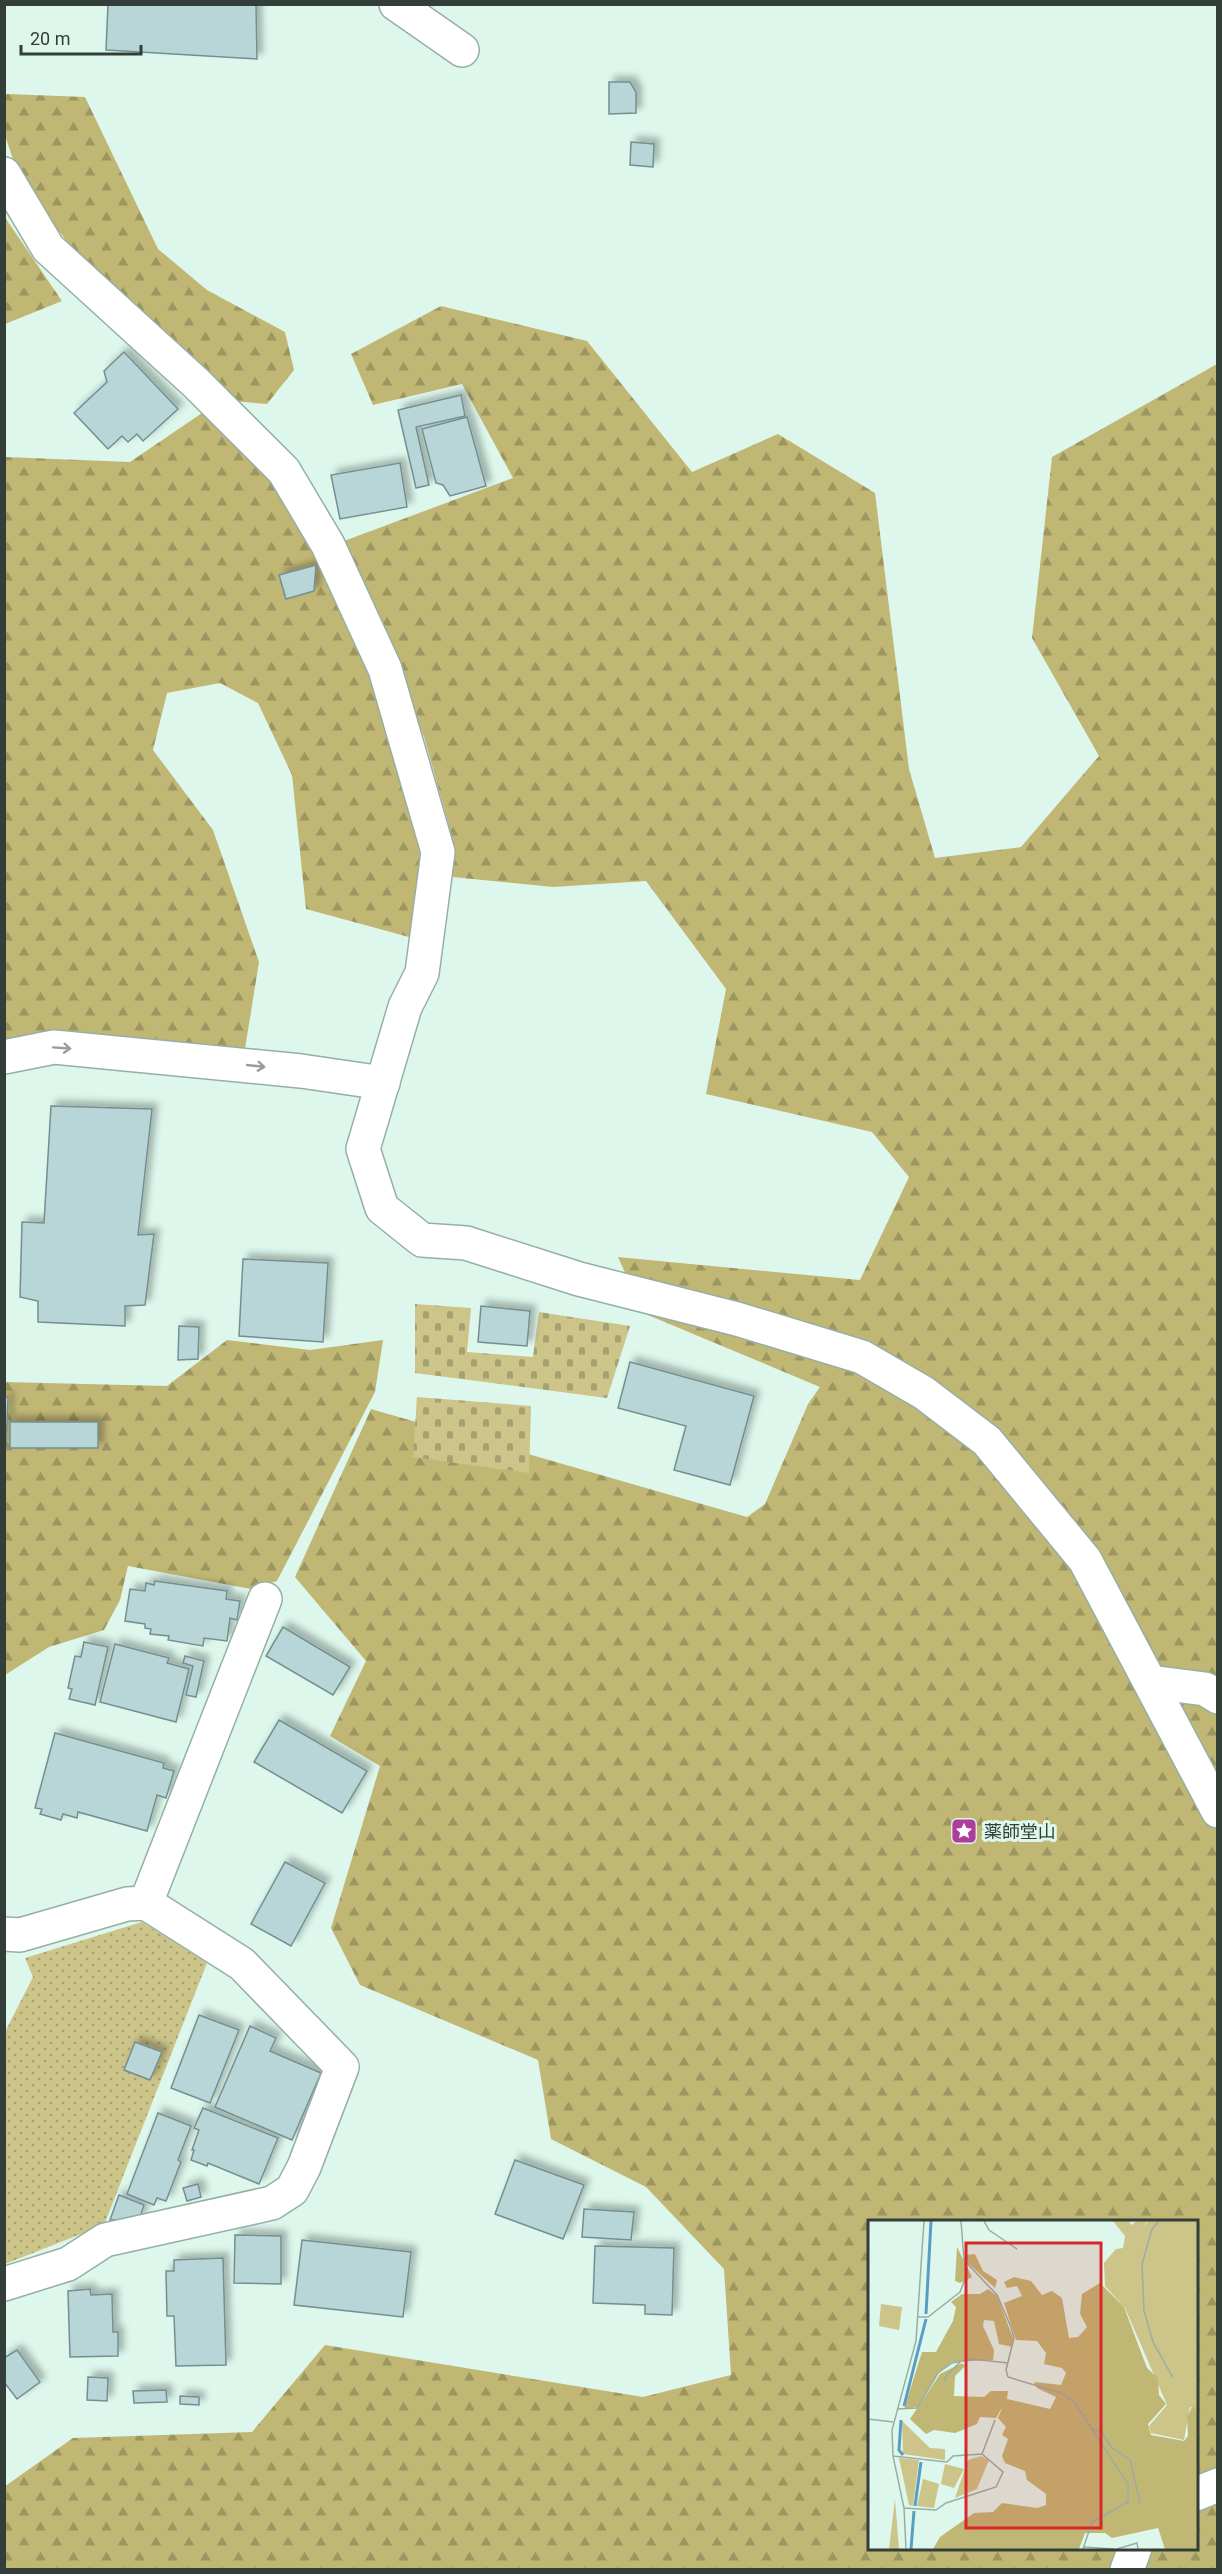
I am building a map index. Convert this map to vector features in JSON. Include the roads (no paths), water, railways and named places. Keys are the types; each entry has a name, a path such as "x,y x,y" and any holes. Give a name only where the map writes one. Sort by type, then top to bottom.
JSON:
{"street":[{"path":"396,4 462,50"},
{"path":"4,174 48,248 196,383 284,471 328,545 385,669 438,852 422,973 405,1006 363,1149 382,1208 422,1240 466,1243 579,1279 737,1319 862,1357 924,1393 987,1441 1084,1560 1218,1811"},
{"path":"4,1057 54,1047 301,1071 383,1083"},
{"path":"146,1903 265,1599"},
{"path":"1150,1682 1205,1689 1218,1697"},
{"path":"4,1934 20,1935 127,1904 146,1903 242,1964 342,2067 304,2168 292,2190 272,2203 105,2240 68,2264 4,2284"},
{"path":"1198,2494 1218,2485"},
{"path":"1127,2570 1134,2550"}],"place":[{"name":"薬師堂山","path":"964,1831"}]}
